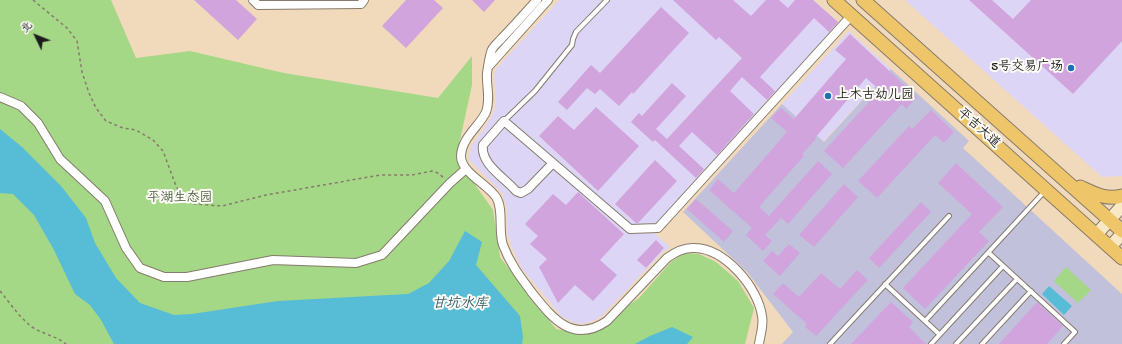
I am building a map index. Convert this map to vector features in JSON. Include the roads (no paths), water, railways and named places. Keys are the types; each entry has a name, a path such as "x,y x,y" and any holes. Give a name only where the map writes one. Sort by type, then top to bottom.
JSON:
{"main road":[{"name":"平吉大道","path":"834,0 1122,258"},
{"name":"平吉大道","path":"863,0 1064,178 1122,232"},
{"path":"1064,178 1101,197 1108,198 1122,196"}],"street":[{"path":"253,0 258,5 361,4 364,0"},
{"path":"537,0 491,51 487,78 489,103 481,120 465,142 461,154 462,162 466,169 496,198 500,211 500,235 507,255 516,273 556,322 572,330 584,331 602,325 667,258 675,252 694,247 703,248 727,261 740,272 750,286 758,301 763,317 760,344"},
{"path":"488,66 548,0"},
{"path":"553,164 528,190 521,193 516,191 484,158 482,150 483,145 504,121 630,229 658,228 851,16"},
{"path":"0,97 21,106 38,123 60,159 105,201 126,248 140,268 164,277 187,277 273,260 356,263 382,255 450,183 466,169"},
{"path":"1096,234 1122,206"},
{"path":"1110,247 1122,232"}],"lane":[{"path":"504,121 535,91 572,45 576,32 607,0"},
{"path":"925,321 1047,190"},
{"path":"830,344 949,216"},
{"path":"989,253 1075,332 1064,344"},
{"path":"930,344 1003,266"},
{"path":"956,344 1017,278"},
{"path":"885,284 939,334"},
{"path":"982,344 1031,292"}],"water":[{"name":"甘坑水库","path":"0,129 22,147 61,186 86,218 95,243 116,278 140,303 174,315 192,314 278,301 408,294 429,283 449,261 465,231 482,242 476,265 520,316 523,337 522,344 114,344 101,320 90,305 75,294 54,250 34,215 13,194 0,193"},
{"path":"1049,286 1072,306 1064,315 1042,294"},
{"path":"672,327 693,337 687,344 635,344 650,336"}],"place":[{"name":"5号交易广场","path":"1071,68"},
{"name":"上木古幼儿园","path":"828,96"}],"park label":[{"name":"平湖生态园","path":"180,199"}]}
